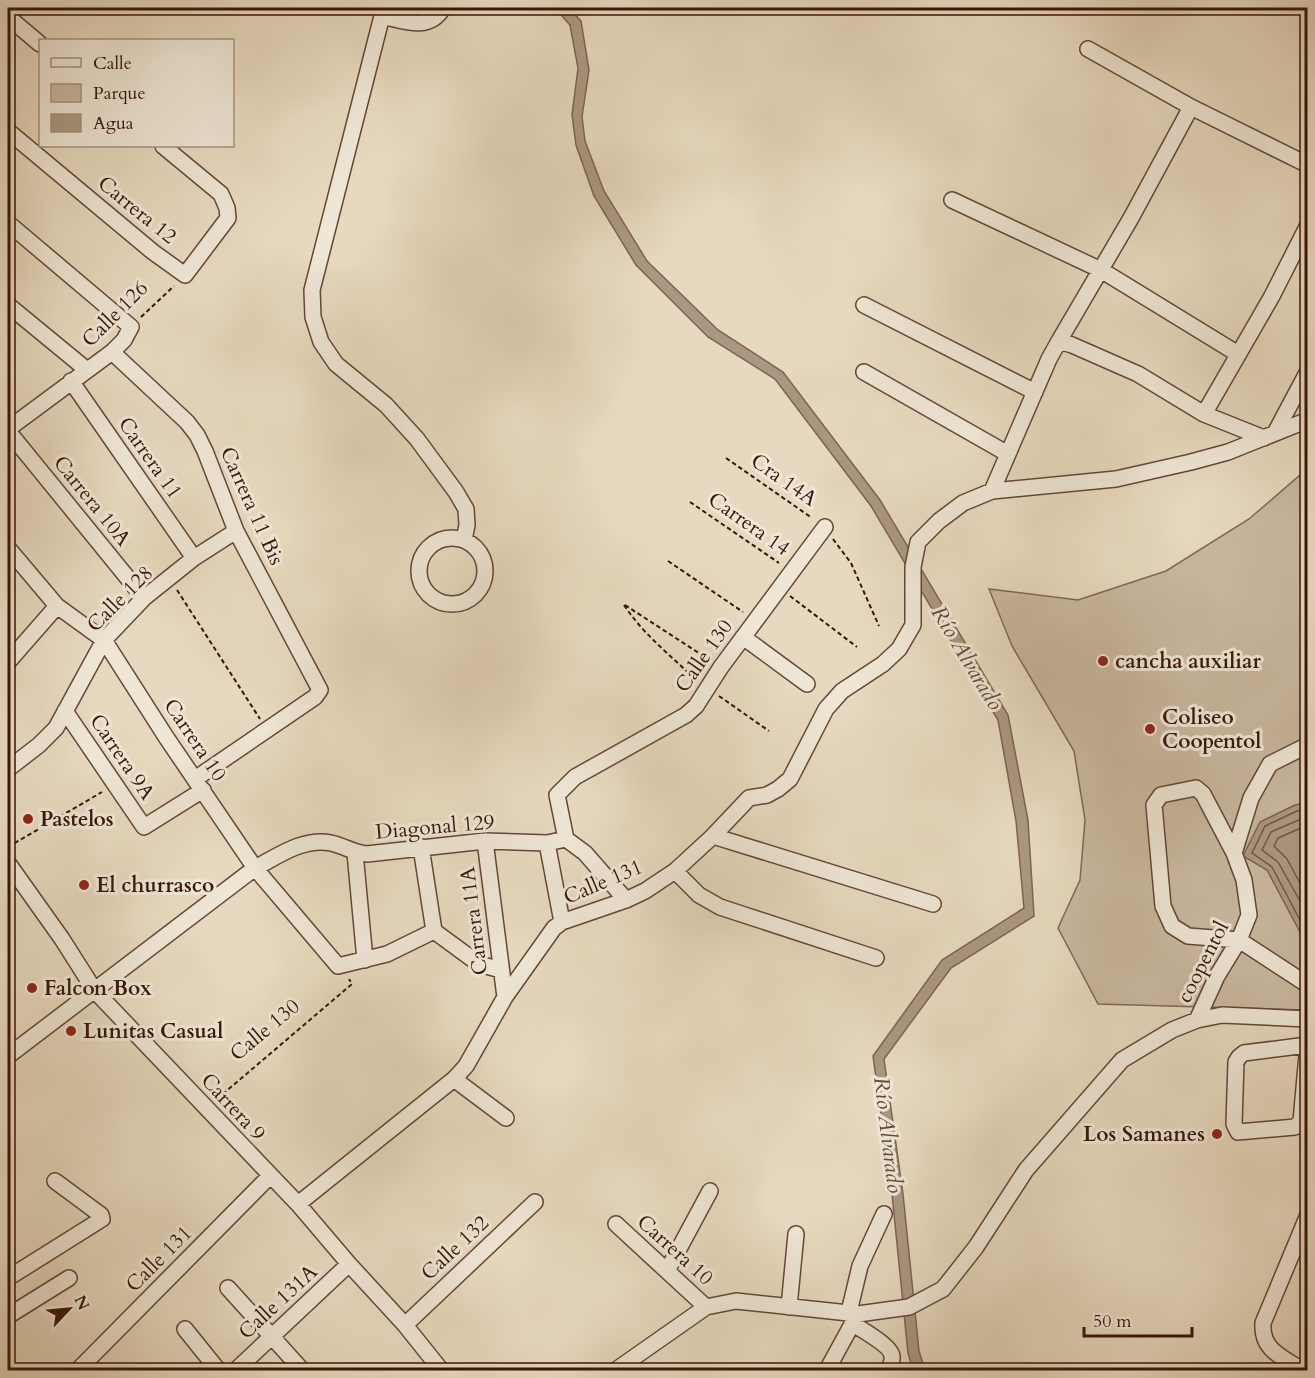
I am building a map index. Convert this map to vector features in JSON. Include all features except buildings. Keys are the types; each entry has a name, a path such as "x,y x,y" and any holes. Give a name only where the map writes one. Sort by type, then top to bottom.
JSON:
{"street":[{"path":"443,8 429,22 420,24 383,12 312,290 313,317 321,342 336,364 386,405 417,439 456,492 466,509 467,525 464,540"},
{"path":"8,17 39,43"},
{"path":"1088,50 1191,107 1308,165"},
{"path":"992,491 1059,341 1191,107"},
{"name":"Carrera 12","path":"8,131 153,252 185,275"},
{"path":"164,147 222,194 227,208 228,218 185,275"},
{"path":"952,200 1101,270 1239,354"},
{"path":"1203,414 1272,296 1308,225"},
{"path":"10,230 131,327"},
{"path":"8,305 87,370"},
{"path":"864,305 1035,392"},
{"name":"Calle 126","path":"8,430 111,352 124,339 131,327"},
{"path":"1059,341 1138,374 1203,414 1269,435 1308,371"},
{"name":"Carrera 11 Bis","path":"111,352 187,422 197,435 236,531 319,686 320,690 315,697 267,729"},
{"path":"864,372 1008,454"},
{"name":"Carrera 11","path":"71,381 194,558"},
{"name":"Calle 131","path":"298,1204 466,1066 504,997 554,928 562,922 645,891 675,871 749,798 766,795 778,789 790,778 826,709 842,691 883,664 899,649 913,625 913,567 918,542 963,502 992,491 1116,479 1228,452 1308,420"},
{"name":"Carrera 10A","path":"8,430 144,598"},
{"name":"Calle 130","path":"566,839 556,795 575,777 680,719 696,706 721,667 825,527"},
{"name":"Calle 128","path":"8,769 39,746 56,728 104,640 144,598 194,558 236,531"},
{"path":"456,538 464,540 472,545 483,558 485,567 483,584 472,598 465,602 448,605 440,603 432,598 421,585 419,576 421,559 425,551 439,540 456,538"},
{"name":"Carrera 10","path":"8,548 57,606 104,640 255,868 338,966 365,960"},
{"path":"8,662 57,606"},
{"path":"743,637 807,684"},
{"name":"Carrera 9A","path":"65,711 144,827 199,784"},
{"path":"199,784 267,729"},
{"path":"1234,853 1251,798 1270,764 1308,746"},
{"name":"coopentol","path":"1197,1020 1217,976 1239,940 1249,915 1244,880 1234,853 1203,794 1196,788 1161,795 1154,805 1163,906 1172,926 1188,936 1239,940"},
{"path":"713,836 933,904"},
{"path":"566,839 585,853 626,900"},
{"name":"Diagonal 129","path":"255,868 311,842 322,841 355,853 367,854 486,841 547,843 566,839"},
{"name":"Carrera 11A","path":"486,841 504,997"},
{"path":"547,843 562,922"},
{"path":"421,847 434,931 479,964 501,970"},
{"path":"355,853 365,960 387,954 434,931"},
{"name":"Carrera 9","path":"8,862 95,991 298,1204 405,1325 441,1371"},
{"path":"8,1056 255,868"},
{"path":"675,871 699,895 720,907 876,958"},
{"path":"1239,940 1308,985"},
{"path":"616,1371 706,1307 736,1301 853,1317 909,1307 943,1289 976,1247 1026,1170 1122,1060 1172,1030 1197,1020 1222,1015 1308,1019"},
{"path":"1307,1045 1301,1121 1295,1127 1238,1132 1234,1124 1236,1062 1239,1057 1244,1053 1307,1045"},
{"path":"454,1078 506,1118"},
{"name":"Calle 131","path":"78,1371 270,1176"},
{"path":"8,1278 102,1219 102,1215 55,1181"},
{"path":"667,1271 710,1191"},
{"name":"Calle 132","path":"405,1325 535,1202"},
{"path":"827,1371 853,1317 860,1266 884,1214"},
{"path":"1302,1371 1268,1347 1262,1334 1263,1323 1308,1215"},
{"name":"Carrera 10","path":"616,1224 706,1307"},
{"path":"789,1307 796,1234"},
{"name":"Calle 131A","path":"236,1371 349,1264"},
{"path":"8,1316 69,1278"},
{"path":"228,1288 302,1371"},
{"path":"853,1317 864,1330 891,1351 893,1358 889,1371"},
{"path":"185,1329 219,1371"}],"path":[{"name":"Calle 126","path":"131,327 185,275"},
{"name":"Cra 14A","path":"726,458 825,527 851,563 879,626"},
{"name":"Carrera 14","path":"690,502 791,572"},
{"path":"668,561 755,620"},
{"path":"169,578 267,729"},
{"name":"Carrera 14","path":"779,588 857,647"},
{"path":"721,667 624,605 634,620 663,650 708,688 769,731"},
{"path":"8,847 115,785"},
{"name":"Calle 130","path":"206,1108 352,984"}],"green space":[{"path":"1307,469 1307,1010 1098,1004 1058,928 1080,880 1085,820 1074,751 1012,646 989,589 1078,600 1166,571 1249,519"}],"water":[{"name":"Río Alvarado","path":"555,8 569,8 581,21 589,70 582,117 585,141 604,191 647,261 718,330 783,372 880,500 1008,715 1028,820 1034,916 951,968 884,1059 903,1194 919,1351 925,1370 913,1370 908,1353 892,1194 873,1056 942,960 1024,908 1016,821 998,720 871,506 775,379 708,337 636,265 594,196 576,145 572,115 578,68 570,25"},
{"path":"1307,802 1307,927 1301,934 1267,870 1243,856 1260,822 1295,805"}],"place":[{"name":"cancha auxiliar","path":"1103,661"},
{"name":"Coliseo Coopentol","path":"1150,729"},
{"name":"Pastelos","path":"28,819"},
{"name":"El churrasco","path":"84,885"},
{"name":"Falcon Box","path":"32,988"},
{"name":"Lunitas Casual","path":"71,1031"},
{"name":"Los Samanes","path":"1217,1134"}]}
